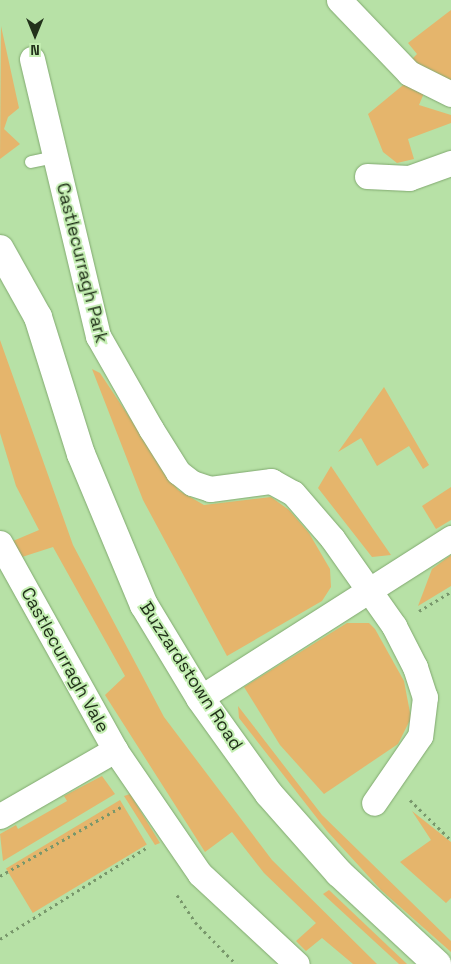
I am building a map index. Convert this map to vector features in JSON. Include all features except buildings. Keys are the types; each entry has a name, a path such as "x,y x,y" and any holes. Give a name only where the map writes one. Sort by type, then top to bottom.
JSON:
{"street":[{"path":"339,0 409,73 451,94"},
{"name":"Castlecurragh Park","path":"32,59 43,160 98,336 112,368 178,472 192,483 210,489 260,481 283,485 332,538 366,590 394,626 415,668 425,697 425,717 420,736 374,803"},
{"path":"367,176 409,178 451,163"},
{"name":"Buzzardstown Road","path":"0,249 38,317 80,454 144,605 200,698 269,794 339,873 437,964"},
{"path":"200,698 366,590 451,538"},
{"name":"Castlecurragh Vale","path":"0,543 115,750 200,874 298,964"},
{"name":"Castlecurragh Vale","path":"0,816 115,750"}],"path":[{"path":"394,626 451,592"},
{"path":"389,781 451,840"},
{"path":"0,876 145,793"},
{"path":"0,939 171,832"}],"shaded area":[{"path":"451,10 451,83 410,61 417,54 408,43"},
{"path":"1,26 19,108 8,117 4,129 20,144 0,159"},
{"path":"408,81 424,93 419,105 451,115 451,123 408,139 414,159 397,163 383,152 368,114"},
{"path":"0,340 73,545 164,717 272,860 377,964 353,964 322,938 306,951 296,941 316,923 264,873 232,832 205,852 105,695 125,676 53,547 22,557 13,541 39,530 16,486 0,433"},
{"path":"92,369 100,373 178,490 204,505 271,497 289,510 309,533 330,569 331,587 322,601 227,656 143,500"},
{"path":"384,387 429,465 423,469 409,446 377,466 361,438 338,452"},
{"path":"331,466 391,555 372,557 318,488"},
{"path":"451,487 451,520 436,529 422,506"},
{"path":"451,555 451,586 418,606 432,569"},
{"path":"347,623 369,623 375,629 404,681 411,718 398,744 324,794 280,745 244,687"},
{"path":"238,706 322,815 451,941 451,952 381,890 327,831 239,718"},
{"path":"102,776 115,794 3,861 0,834 16,825 18,829 67,801 64,796"},
{"path":"130,794 160,843 155,845 124,796"},
{"path":"120,800 147,845 33,913 6,869"},
{"path":"412,811 451,842 451,898 446,903 400,862 431,840"},
{"path":"329,890 407,964 399,964 323,894"}]}
